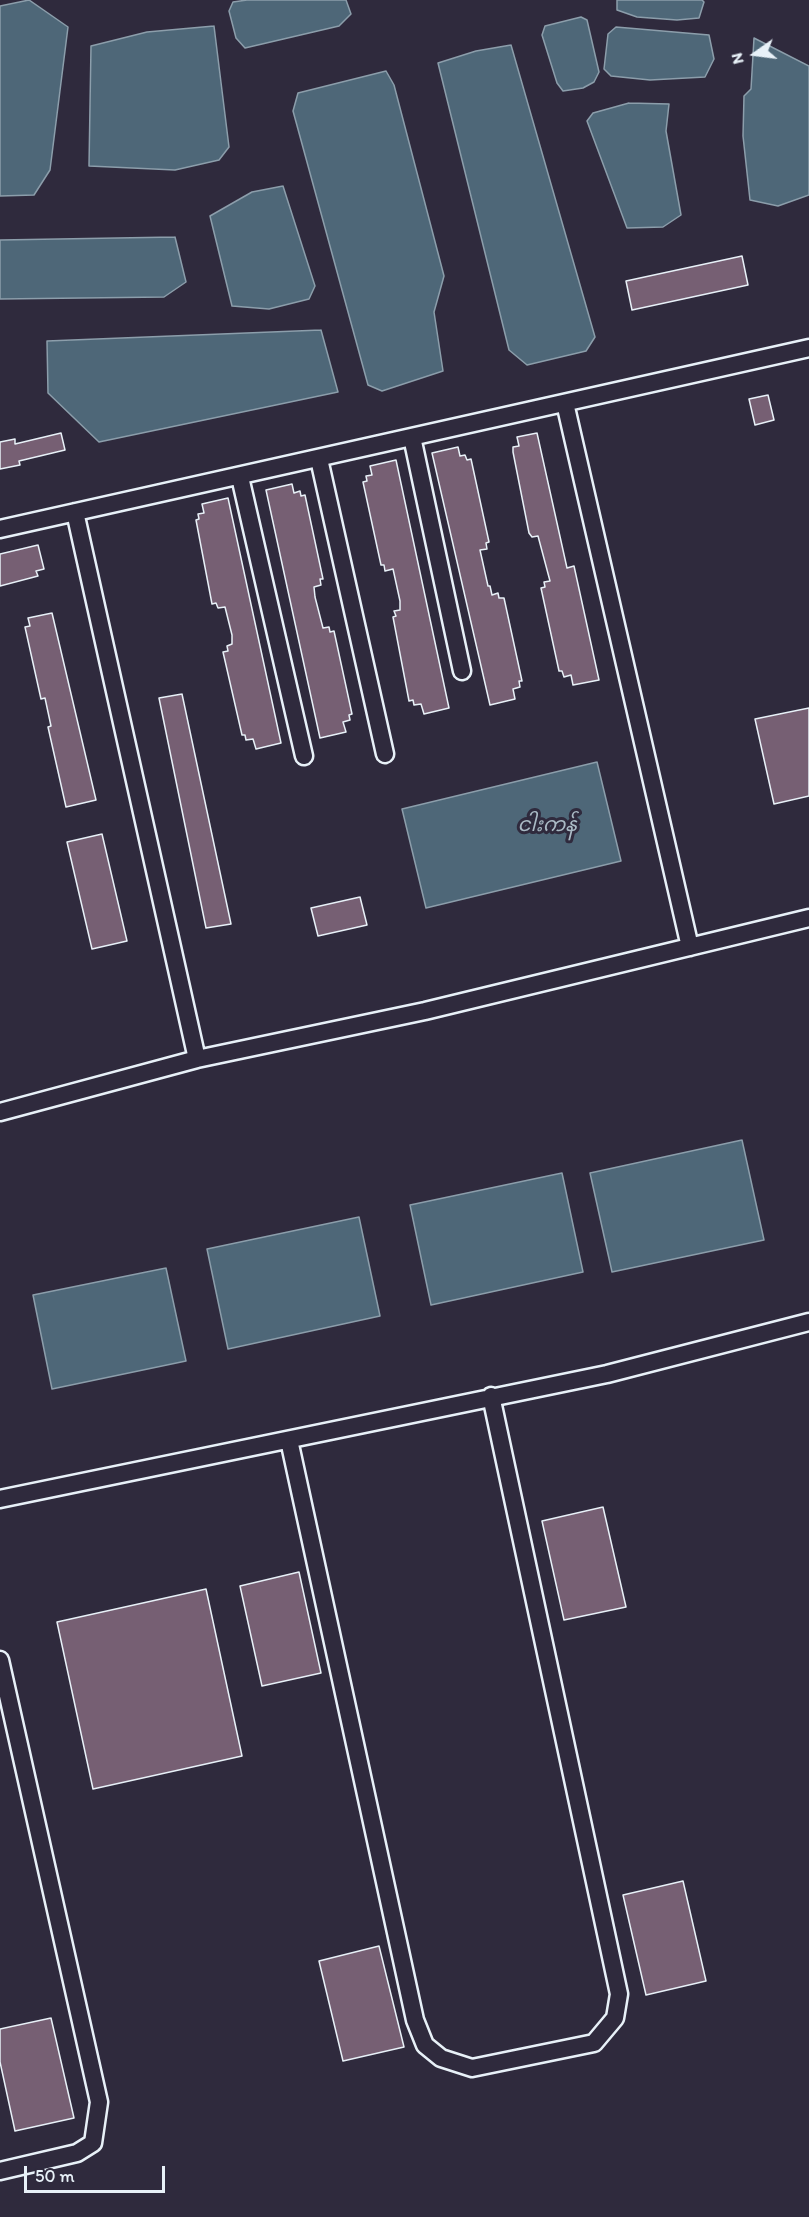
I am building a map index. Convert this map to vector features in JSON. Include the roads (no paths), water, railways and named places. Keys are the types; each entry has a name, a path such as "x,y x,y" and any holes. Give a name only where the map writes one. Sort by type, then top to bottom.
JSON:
{"street":[{"path":"0,529 809,348"},
{"path":"565,403 690,947"},
{"path":"412,437 462,671"},
{"path":"319,459 385,754"},
{"path":"240,477 304,756"},
{"path":"75,512 197,1059"},
{"path":"0,1112 197,1059 425,1011 809,918"},
{"path":"0,1499 491,1396 607,1374 809,1322"},
{"path":"289,1440 415,2020 425,2045 441,2058 472,2068 594,2043 615,2018 619,1994 491,1396"},
{"path":"0,1660 99,2102 93,2143 77,2153 0,2171"}],"water":[{"path":"29,0 68,27 50,170 34,195 0,196 0,6"},
{"path":"346,0 351,14 339,26 245,48 236,38 229,11 233,2"},
{"path":"617,0 702,0 704,2 699,18 677,20 637,17 617,10"},
{"path":"581,17 587,20 599,72 594,82 583,88 563,91 557,83 542,35 545,26"},
{"path":"214,26 229,147 219,160 175,170 89,166 91,46 147,32"},
{"path":"616,27 709,35 714,59 705,77 650,80 611,76 604,69 608,34"},
{"path":"754,38 809,66 809,195 778,206 750,200 743,136 744,96 751,89"},
{"path":"511,45 595,337 586,351 527,365 509,350 438,63 476,51"},
{"path":"386,71 394,85 444,276 434,312 443,371 382,391 368,385 293,111 298,93"},
{"path":"629,103 669,104 666,131 681,215 663,227 627,228 587,121 593,113"},
{"path":"283,186 315,286 309,299 269,309 232,306 210,216 252,192"},
{"path":"175,237 186,282 164,297 0,299 0,240"},
{"path":"321,330 338,392 99,442 48,393 47,341"},
{"name":"ငါးကန်","path":"597,762 621,861 426,908 402,809"},
{"path":"742,1140 764,1240 612,1272 590,1173"},
{"path":"562,1173 583,1272 431,1305 410,1205"},
{"path":"359,1217 380,1316 228,1349 207,1249"},
{"path":"166,1268 186,1361 52,1389 33,1295"}]}
